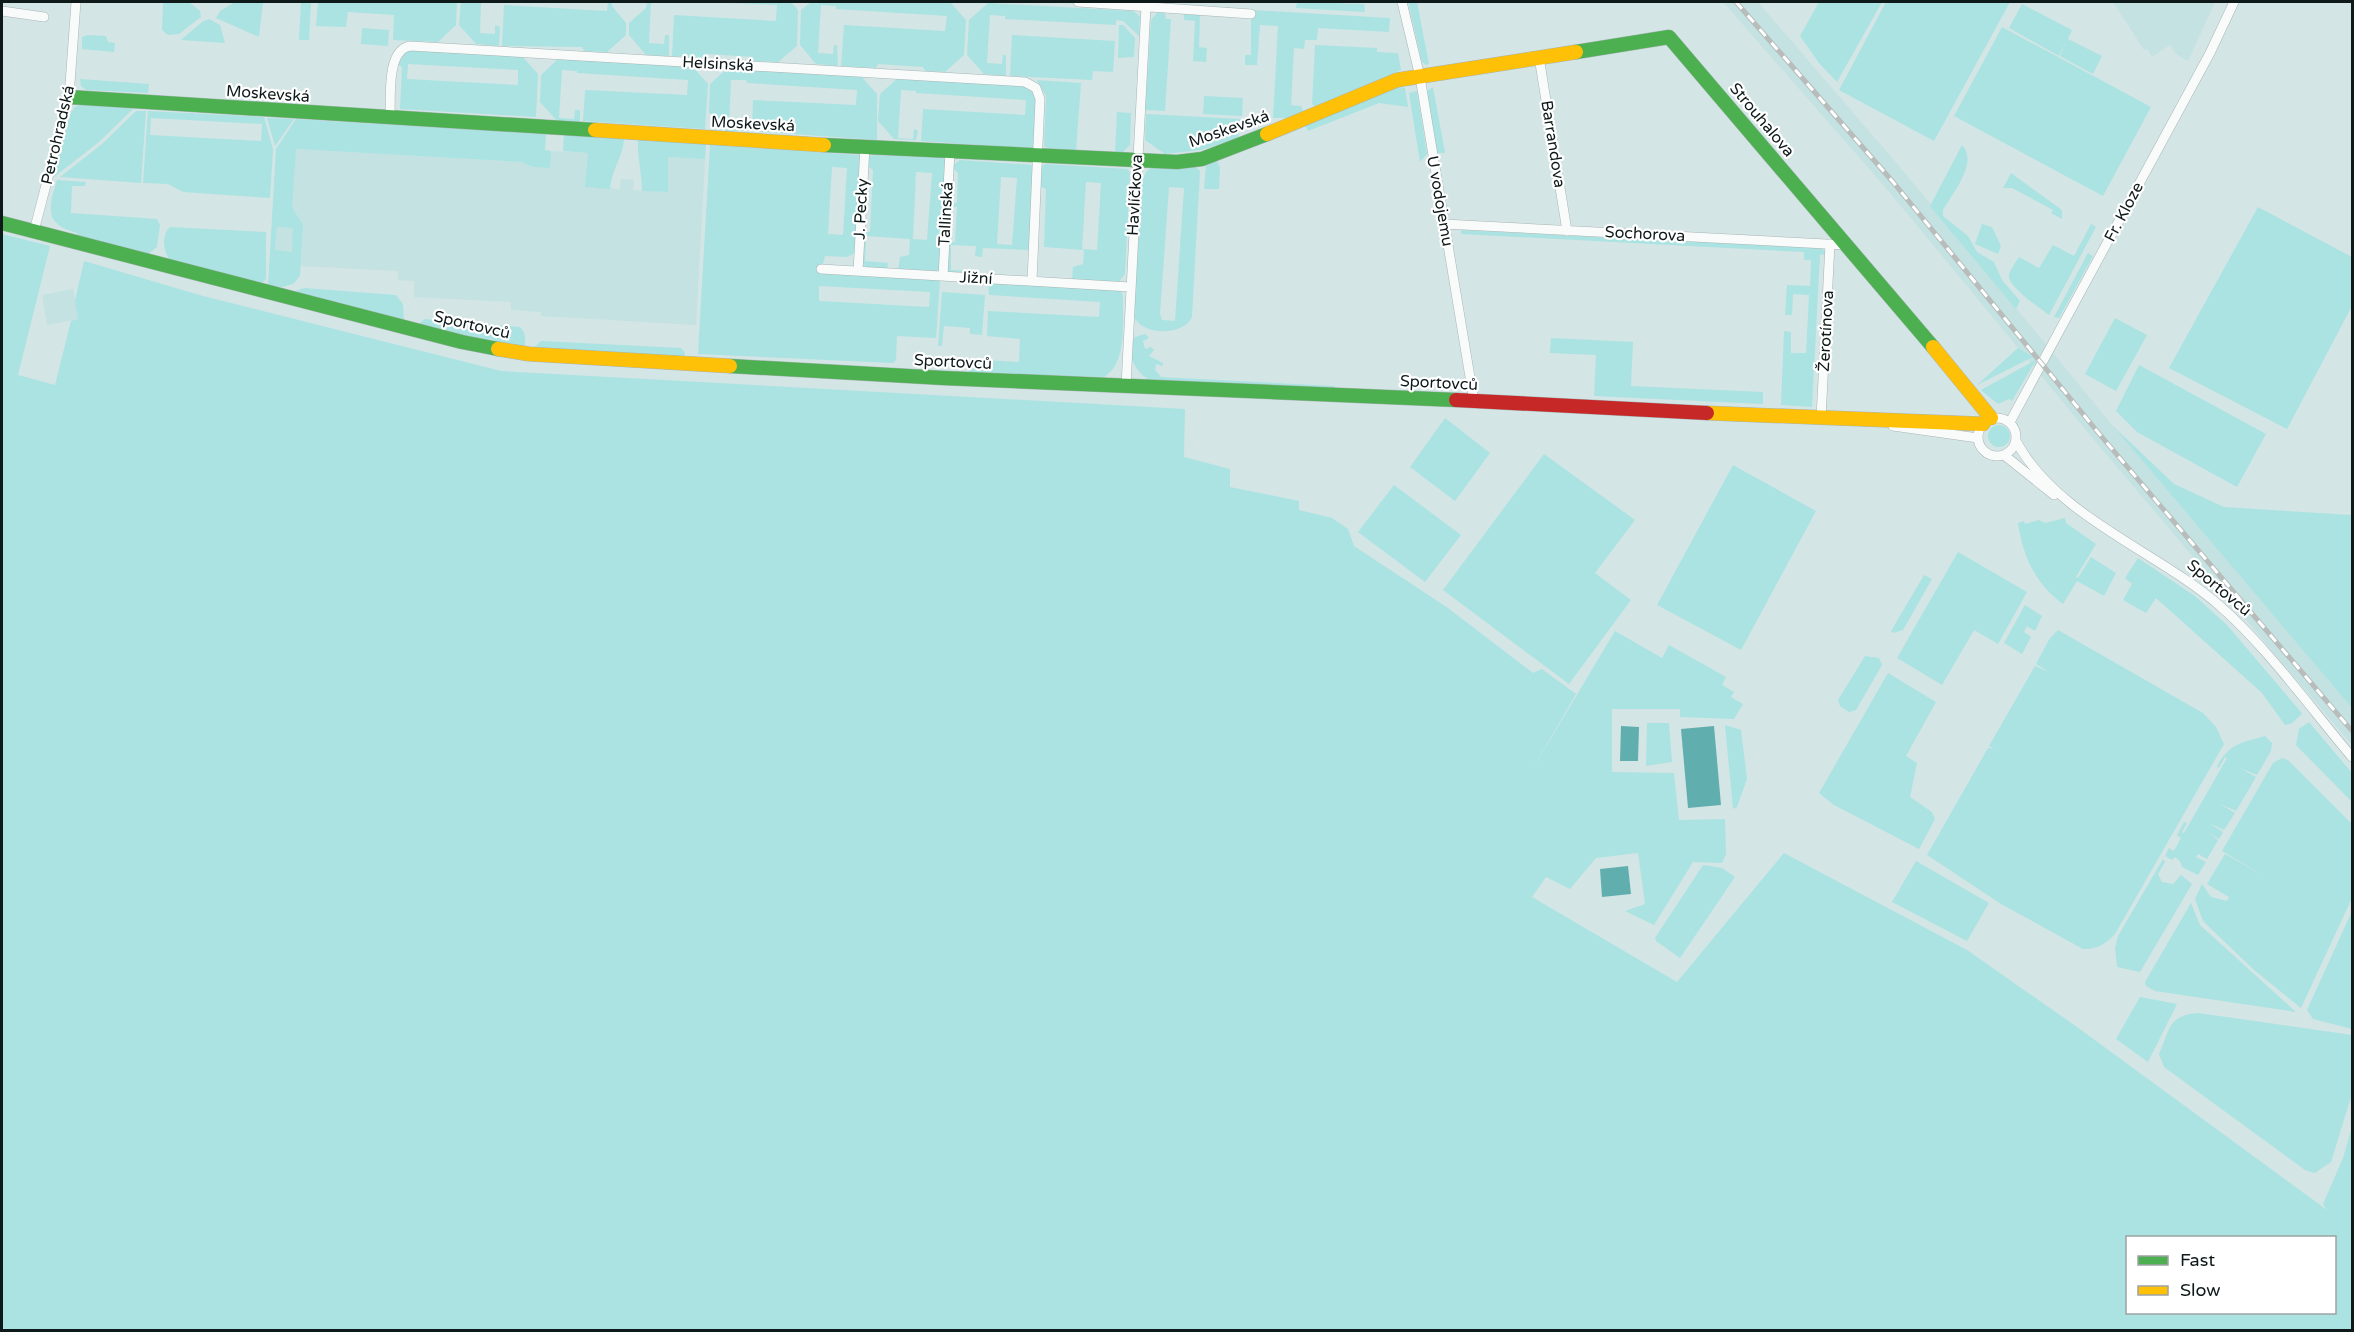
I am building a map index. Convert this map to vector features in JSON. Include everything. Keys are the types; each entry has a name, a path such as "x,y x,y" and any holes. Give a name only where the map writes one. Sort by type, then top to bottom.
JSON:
{"street":[{"name":"Petrohradská","path":"34,231 69,97 76,2"},
{"path":"1078,2 1251,14"},
{"name":"U vodojemu","path":"1402,2 1420,77 1474,401"},
{"name":"Fr. Kloze","path":"2010,422 2210,53 2234,2"},
{"name":"Havlíčkova","path":"1126,385 1146,6"},
{"path":"2,11 44,17"},
{"name":"Strouhalova","path":"1420,77 1669,37 1988,411 1987,421"},
{"name":"Helsinská","path":"390,118 394,59 399,51 410,46 1025,82 1036,87 1040,95 1038,156"},
{"name":"Barrandova","path":"1539,57 1567,231"},
{"name":"Moskevská","path":"69,97 950,152 1177,162 1202,159 1397,80 1420,77"},
{"name":"J. Pecky","path":"858,271 865,147"},
{"name":"Tallinská","path":"943,276 950,152"},
{"path":"1032,281 1038,156"},
{"name":"Sportovců","path":"2,223 462,342 520,353 620,361 1821,418 1885,422 1978,438 1980,445 1988,454 2004,455 2042,487 2064,498 2182,577 2219,605 2241,626 2352,758"},
{"name":"Sochorova","path":"1444,224 1845,245"},
{"name":"Žerotínova","path":"1821,418 1830,244"},
{"name":"Jižní","path":"821,269 1130,287"},
{"name":"Sportovců","path":"1885,422 1897,420 1987,421 2004,418 2016,430 2016,441 2027,458 2064,498"},
{"path":"1978,438 1987,421"},
{"path":"2004,455 2016,441"}],"shaded area":[{"path":"163,2 189,2 200,11 201,17 179,34 168,35 162,30"},
{"path":"235,2 263,2 259,37 216,18 220,11"},
{"path":"301,2 311,2 309,40 299,40"},
{"path":"318,2 457,2 456,25 438,42 393,40 394,15 348,12 346,27 316,26"},
{"path":"461,2 481,2 480,33 495,34 495,25 500,27 499,46 476,44 459,25"},
{"path":"608,2 612,2 612,6 626,23 626,35 607,52 584,51 582,47 502,46 504,5 607,11"},
{"path":"647,2 651,2 649,43 664,44 665,35 669,35 669,56 646,55 629,35 629,23 646,8"},
{"path":"709,2 791,2 798,10 797,46 778,62 754,61 753,57 707,54 706,58 672,56 674,15 776,21 777,5"},
{"path":"811,2 950,2 966,20 964,55 945,72 925,71 923,67 878,64 876,68 841,66 844,25 945,31 947,16 836,9 836,6 821,5 818,53 833,54 834,45 837,45 838,66 816,64 800,45 801,10"},
{"path":"1297,2 1364,4 1365,12 1296,8"},
{"path":"1408,2 1417,2 1429,64 1426,65 1422,62"},
{"path":"1723,2 1758,2 1905,173 2113,426 2352,708 2352,745 2095,441 1886,188"},
{"path":"1819,2 1882,2 1837,82 1819,63 1800,36"},
{"path":"1886,2 2010,2 1934,141 1839,90"},
{"path":"2113,2 2215,2 2188,61 2176,54 2170,45 2152,57 2147,49 2144,50"},
{"path":"988,3 1134,11 1140,17 1139,36 1123,21 1116,20 1116,25 1005,19 1005,16 990,15 987,63 1002,64 1003,55 1006,55 1006,76 984,74 967,55 969,20"},
{"path":"2022,4 2072,30 2068,39 2102,56 2093,74 2060,56 2066,42 2059,56 2009,28"},
{"path":"1251,10 1390,18 1389,32 1318,28 1317,40 1305,40 1304,49 1294,48 1291,105 1301,106 1303,111 1287,118 1273,118 1278,26 1260,25 1257,65 1245,65 1245,55 1251,55"},
{"path":"1157,13 1165,13 1166,19 1171,19 1165,111 1145,110 1151,20"},
{"path":"1184,14 1200,15 1199,47 1207,48 1206,62 1193,61 1195,21 1184,20"},
{"path":"209,19 220,25 225,43 181,40 202,22"},
{"path":"1119,25 1123,25 1135,38 1134,57 1118,58"},
{"path":"2002,27 2151,107 2103,196 1954,116"},
{"path":"362,28 389,30 388,46 361,44"},
{"path":"1012,35 1115,41 1113,72 1093,71 1092,80 1010,76"},
{"path":"106,36 108,42 115,43 114,52 82,49 82,37"},
{"path":"1315,45 1377,48 1377,52 1398,53 1401,70 1315,106 1312,104"},
{"path":"410,49 521,55 538,74 536,117 400,109 402,67 396,64 397,58","holes":["408,64 518,70 518,85 407,79"]},
{"path":"560,57 691,65 708,84 705,129 583,121 585,90 687,95 688,80 577,73 577,71 562,70 559,118 574,119 575,110 580,110 580,122 557,121 540,102 541,75"},
{"path":"729,67 860,75 877,94 877,140 752,131 753,100 856,105 857,90 747,83 746,80 731,80 729,128 744,129 744,119 747,119 748,131 726,131 709,112 710,84"},
{"path":"899,77 1023,85 1036,93 1034,146 1031,149 921,141 923,109 1025,115 1026,100 901,90 898,138 913,139 914,129 918,131 916,140 894,139 878,121 880,94"},
{"path":"80,79 149,84 148,93 86,90 81,86"},
{"path":"1037,80 1081,83 1076,151 1051,150 1044,146 1046,96"},
{"path":"1396,86 1405,88 1408,107 1379,103 1308,131 1304,123"},
{"path":"1433,87 1445,153 1437,153 1427,91"},
{"path":"1417,91 1427,154 1420,162 1409,93"},
{"path":"1204,96 1243,98 1242,116 1203,114"},
{"path":"82,104 135,107 99,142 54,177 70,114 75,107"},
{"path":"136,111 146,111 141,183 60,177 102,144"},
{"path":"148,111 264,117 273,149 270,198 183,192 168,184 143,183","holes":["151,118 262,124 261,141 150,135"]},
{"path":"1117,112 1131,113 1130,145 1122,153 1115,153"},
{"path":"1146,114 1241,119 1238,138 1201,150 1165,154 1145,140"},
{"path":"267,118 294,119 275,146"},
{"path":"296,119 546,134 545,150 551,151 550,168 533,167 522,162 296,149 292,207 303,225 300,276 293,284 282,287 268,286 276,149","holes":["277,227 293,228 292,252 275,250"]},
{"path":"564,135 624,139 610,189 585,187 588,153 563,151"},
{"path":"638,140 706,144 705,159 668,157 668,192 642,191"},
{"path":"710,145 860,155 855,253 847,257 825,256 821,271 940,280 936,338 897,336 896,360 893,363 698,354","holes":["832,167 847,168 843,235 828,234","819,286 930,292 929,307 819,301"]},
{"path":"1962,145 1966,152 1966,169 1943,210 1943,216 1968,236 1977,252 1994,262 2002,280 2020,301 2016,309 1930,206"},
{"path":"295,149 522,162 533,167 549,168 551,151 588,153 586,187 620,189 621,179 634,180 633,190 668,192 668,157 705,159 696,325 541,316 541,312 511,310 511,302 414,297 414,281 398,280 398,271 301,266 303,225 292,207"},
{"path":"874,155 942,158 946,161 939,269 937,271 898,271 900,257 909,255 910,239 866,236 865,261 888,263 887,271 867,268 863,264 863,232 870,232 873,170 866,165 868,157","holes":["916,172 932,173 927,240 913,239"]},
{"path":"1216,159 1220,167 1219,189 1204,189 1206,166"},
{"path":"960,160 1033,165 1030,250 983,248 982,257 975,256 976,246 951,245 951,270 974,271 969,275 950,273 947,268 947,242 955,242 957,207 949,206 949,203 957,203 958,173 951,167","holes":["1001,177 1017,178 1012,245 997,244"]},
{"path":"1045,164 1128,169 1130,174 1125,274 1118,283 1072,281 1073,267 1083,264 1084,250 1044,247 1046,189 1039,186 1041,167","holes":["1086,182 1101,183 1097,250 1082,249"]},
{"path":"1154,167 1196,167 1200,171 1192,317 1180,328 1171,330 1153,330 1144,327 1134,316 1142,179 1148,170","holes":["1169,187 1184,188 1175,321 1162,320 1160,314"]},
{"path":"2011,173 2062,210 2062,219 2051,213 2053,210 2012,188 2003,188"},
{"path":"57,180 86,182 85,186 72,186 71,213 157,219 160,225 157,247 148,254 77,237 77,233 58,225 51,213"},
{"path":"2258,207 2352,257 2352,306 2287,429 2169,368"},
{"path":"1982,224 1992,227 2001,246 1998,254 1975,244"},
{"path":"2091,224 2096,227 2049,315 2013,285 2009,275 2011,270 2019,257 2039,268 2053,245 2074,256"},
{"path":"170,227 266,232 266,279 261,284 171,261 164,244 165,235"},
{"path":"277,227 294,228 292,252 275,251"},
{"path":"1461,230 1822,248 1826,254 1820,255 1812,407 1781,405 1784,331 1791,332 1791,353 1806,353 1809,295 1793,294 1792,315 1785,315 1787,285 1810,286 1811,260 1804,260 1804,252 1461,234"},
{"path":"2,234 50,246 18,375 55,385 71,321 78,319 75,301 84,261 203,296 501,371 1185,409 1184,457 1230,469 1230,487 1299,501 1299,510 1332,518 1348,529 1354,546 1448,608 1533,673 1542,669 1576,694 1529,775 1615,631 1662,658 1669,645 1726,677 1722,685 1734,692 1731,697 1743,704 1734,719 1680,717 1680,709 1612,709 1612,772 1674,773 1679,820 1725,819 1726,854 1722,863 1693,862 1654,925 1625,911 1645,904 1638,853 1596,858 1570,889 1546,877 1532,897 1677,982 1784,853 1967,950 2077,1027 2327,1210 2323,1204 2343,1158 2352,1127 2352,1330 2,1330"},
{"path":"2088,253 2093,256 2059,318 2054,317"},
{"path":"988,281 1121,291 1123,296 1122,341 1117,362 1112,371 1104,377 971,374 968,369 969,359 1019,362 1020,339 987,336 988,311 1099,317 1100,302 989,295"},
{"path":"304,288 396,295 403,304 404,322 292,292"},
{"path":"73,289 79,319 47,325 42,295"},
{"path":"942,292 985,295 982,335 970,334 970,328 944,326 942,346 938,346"},
{"path":"2115,318 2147,335 2116,391 2085,374"},
{"path":"425,319 520,327 525,336 524,347 490,343 417,325"},
{"path":"1145,334 1149,338 1143,341 1145,349 1151,347 1154,350 1149,356 1163,363 1163,366 1156,364 1155,370 1161,377 1335,386 1333,389 1152,382 1141,374 1131,357 1135,337"},
{"path":"1551,338 1633,342 1631,386 1763,392 1763,404 1594,396 1596,355 1550,353"},
{"path":"541,341 681,348 685,353 684,359 534,348"},
{"path":"2018,348 2033,357 1977,385"},
{"path":"2036,360 2012,401 2009,399 1998,404 1981,390"},
{"path":"2139,365 2266,434 2237,487 2137,432 2116,411"},
{"path":"1445,418 1490,453 1455,501 1410,467"},
{"path":"1999,425 2007,428 2010,436 2007,444 1999,447 1991,444 1988,436 1991,428"},
{"path":"2113,426 2174,484 2224,507 2352,515 2352,708"},
{"path":"1544,454 1635,520 1595,573 1631,600 1569,684 1443,590"},
{"path":"1733,465 1816,511 1741,650 1657,605"},
{"path":"1394,485 1461,535 1425,582 1358,532"},
{"path":"2065,518 2066,523 2096,544 2076,577 2078,578 2091,557 2116,573 2104,596 2077,581 2063,604 2045,588 2027,558 2018,523 2024,521 2025,524 2039,520 2045,523"},
{"path":"1958,552 2027,592 1998,644 1974,630 1942,685 1897,658"},
{"path":"2138,558 2195,596 2227,625 2302,714 2292,723 2285,725 2262,693 2156,598 2146,613 2123,600 2132,584 2125,578"},
{"path":"1924,575 1932,579 1903,630 1893,633 1891,631"},
{"path":"2025,605 2042,616 2035,631 2027,626 2024,632 2031,637 2022,654 2004,643"},
{"path":"2058,630 2203,713 2216,727 2224,744 2115,934 2100,946 2088,949 2083,949 2001,904 1927,855 1988,748 1994,749 1989,746 2035,666 2049,672 2036,664 2050,638"},
{"path":"1865,656 1879,658 1882,665 1856,710 1849,712 1840,706 1838,700"},
{"path":"1888,673 1936,702 1906,756 1917,763 1910,797 1932,812 1935,819 1919,849 1834,805 1819,793"},
{"path":"2309,722 2352,773 2352,802 2296,745 2299,729"},
{"path":"1647,723 1669,723 1672,762 1646,766"},
{"path":"1725,725 1741,730 1747,779 1737,807 1733,809"},
{"path":"1621,726 1639,727 1638,761 1620,761"},
{"path":"1714,726 1721,805 1688,808 1681,729"},
{"path":"2265,736 2272,743 2271,751 2257,775 2240,768 2256,777 2236,811 2220,804 2235,813 2224,830 2209,823 2223,832 2219,839 2207,832 2218,840 2207,859 2198,854 2196,857 2206,862 2198,875 2182,867 2180,861 2175,857 2172,860 2165,856 2169,848 2174,851 2181,838 2177,835 2184,822 2187,823 2182,832 2184,833 2227,758 2225,757 2219,768 2217,766 2222,758 2237,745"},
{"path":"2282,758 2288,760 2352,824 2352,898 2301,1008 2254,970 2203,921 2195,899 2202,884 2211,897 2227,901 2229,897 2207,884 2225,854 2266,877 2222,851 2273,763"},
{"path":"2163,859 2165,862 2158,874 2162,882 2173,884 2181,875 2192,884 2140,972 2117,967 2115,948 2118,936"},
{"path":"1916,861 1989,903 1967,941 1892,902"},
{"path":"1703,865 1722,868 1735,877 1680,958 1655,938"},
{"path":"1628,866 1631,894 1602,897 1600,869"},
{"path":"2191,903 2200,925 2296,1012 2155,991 2146,986 2145,982"},
{"path":"2352,911 2352,1029 2313,1019 2307,1010"},
{"path":"2140,997 2177,1004 2148,1062 2116,1039"},
{"path":"2198,1013 2352,1035 2352,1094 2331,1162 2315,1173 2305,1170 2164,1067 2159,1054 2171,1025 2181,1017"}],"railway":[{"path":"1736,2 1893,182 2101,436 2352,731"}],"traffic: fast":[{"path":"1576,52 1669,37 1933,347"},
{"path":"69,97 595,130"},
{"path":"824,145 1177,162 1202,159 1267,134"},
{"path":"2,223 462,342 498,349"},
{"path":"730,366 943,378 1456,400"}],"traffic: slow":[{"path":"1267,134 1397,80 1576,52"},
{"path":"595,130 824,145"},
{"path":"1933,347 1991,418"},
{"path":"498,349 529,354 730,366"},
{"path":"1707,413 1983,424"}],"traffic: jam":[{"path":"1456,400 1707,413"}]}
